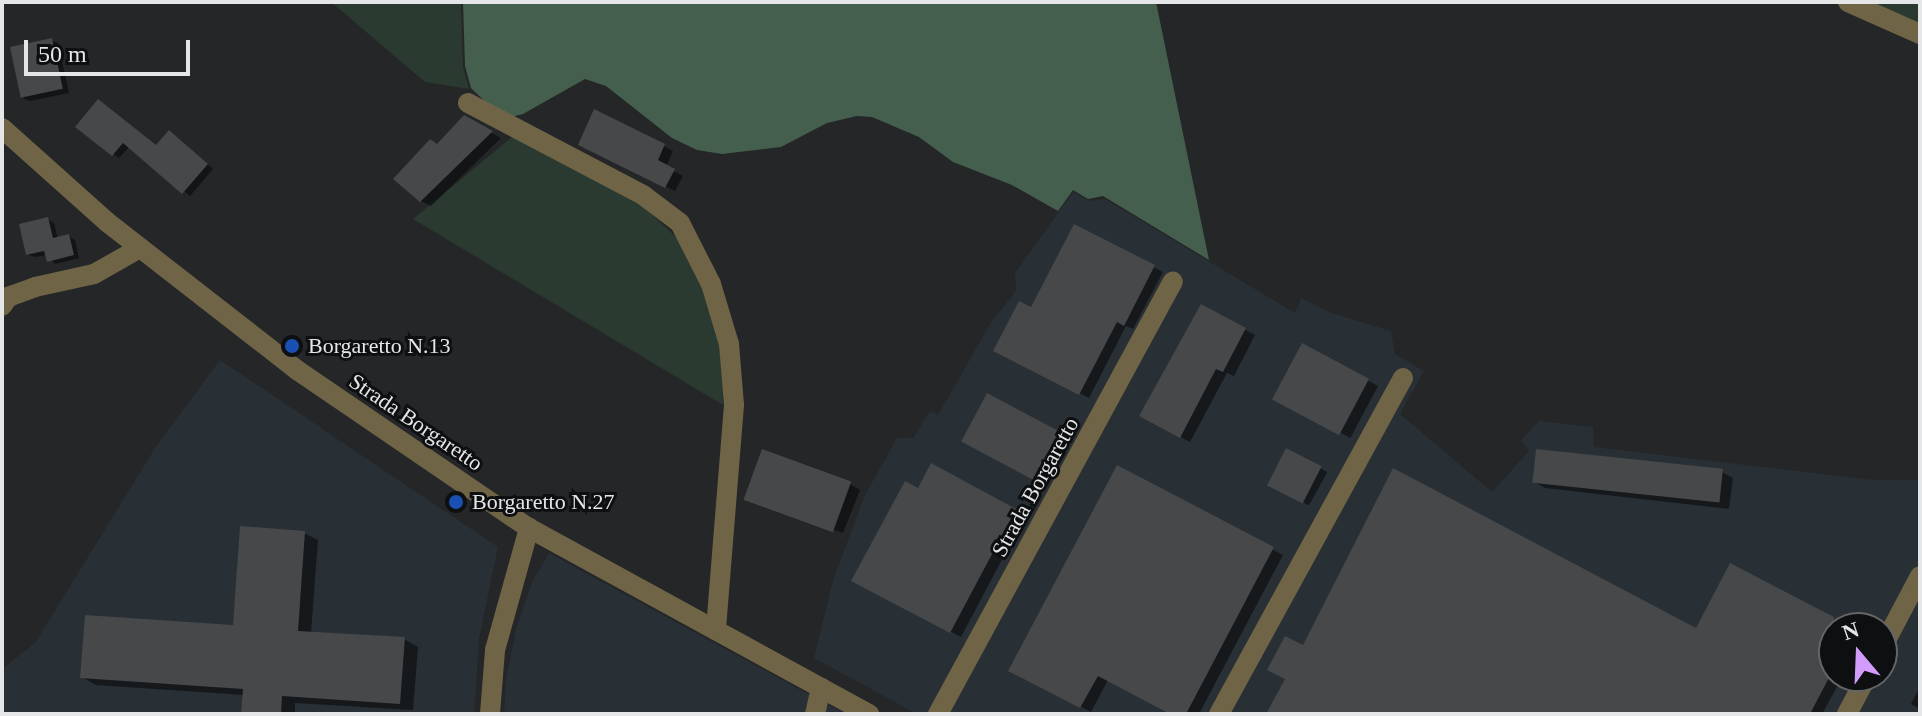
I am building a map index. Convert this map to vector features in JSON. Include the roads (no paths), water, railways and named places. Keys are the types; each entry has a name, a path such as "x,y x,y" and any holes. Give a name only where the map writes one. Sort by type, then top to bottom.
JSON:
{"street":[{"path":"1848,2 1920,34"},
{"path":"468,103 643,195 680,223 711,284 729,344 734,405 716,630"},
{"name":"Strada Borgaretto","path":"2,128 140,248 297,370 529,528 869,714"},
{"path":"2,306 8,297 35,287 94,274 140,248"},
{"name":"Strada Borgaretto","path":"938,714 1173,282"},
{"path":"1219,714 1403,378"},
{"path":"490,714 495,650 529,528"},
{"path":"1898,618 1920,576"},
{"path":"815,714 821,688"},
{"path":"1847,714 1859,692"}],"place":[{"name":"Borgaretto N.13","path":"292,346"},
{"name":"Borgaretto N.27","path":"456,502"}]}
